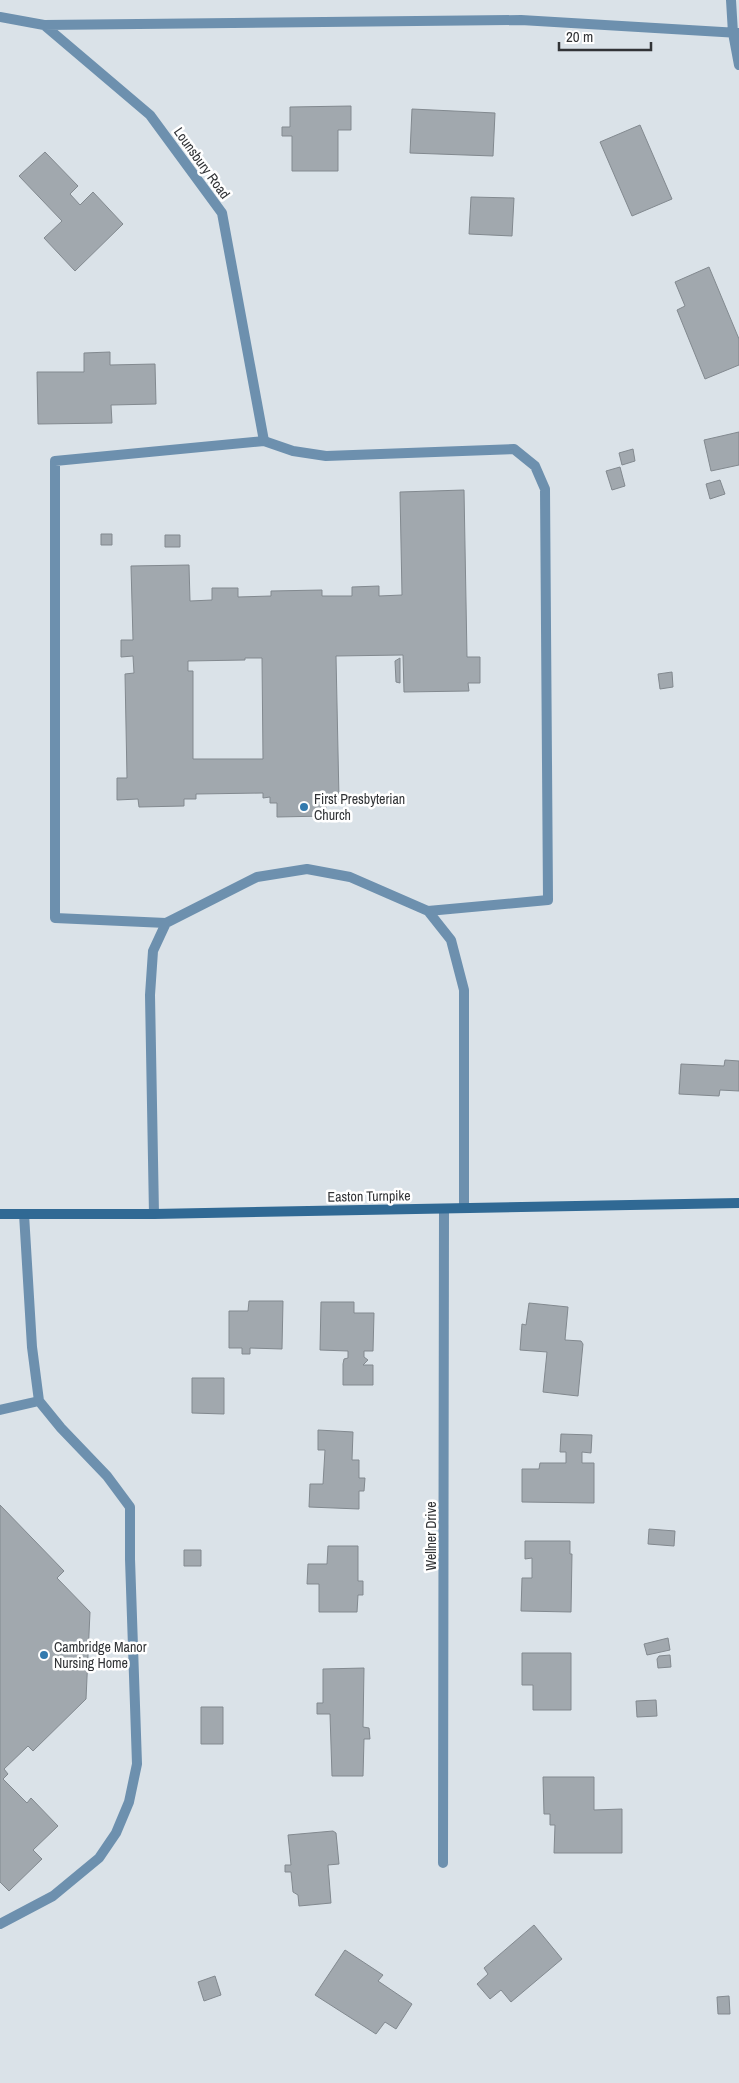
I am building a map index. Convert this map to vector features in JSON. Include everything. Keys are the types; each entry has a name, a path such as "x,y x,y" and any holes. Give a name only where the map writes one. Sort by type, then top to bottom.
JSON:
{"main road":[{"name":"Easton Turnpike","path":"0,1214 154,1214 739,1203"}],"street":[{"path":"732,0 739,65"},
{"path":"0,17 44,25 521,20 736,33"},
{"name":"Lounsbury Road","path":"44,25 150,115 222,213 264,441"},
{"path":"428,911 548,900 545,489 535,466 514,449 326,456 293,451 264,441 55,461 55,918 166,923 257,877 307,870 350,877 428,911 451,940 464,990 464,1208"},
{"path":"154,1214 150,995 153,951 166,923"},
{"name":"Wellner Drive","path":"443,1863 444,1209"},
{"path":"0,1924 54,1896 99,1858 116,1833 129,1802 137,1764 130,1507 107,1476 61,1428 39,1401 32,1347 24,1214"},
{"path":"0,1410 39,1401"}],"building":[{"path":"351,106 351,130 338,130 338,171 292,171 292,136 282,136 282,127 290,127 290,107"},
{"path":"412,109 495,113 493,156 410,153"},
{"path":"640,125 672,199 632,216 600,142"},
{"path":"45,152 78,186 70,194 80,205 93,192 123,224 75,271 44,238 62,221 19,176"},
{"path":"471,197 514,198 512,236 469,234"},
{"path":"709,267 739,339 739,365 705,379 677,310 685,306 675,282"},
{"path":"110,352 110,365 155,364 156,404 111,405 112,423 38,424 37,372 84,372 84,353"},
{"path":"739,432 739,465 711,471 704,440"},
{"path":"633,449 635,461 622,465 619,453"},
{"path":"620,467 625,486 612,490 606,471"},
{"path":"720,480 725,494 710,499 706,484"},
{"path":"464,490 467,657 480,657 480,683 468,683 469,691 404,692 403,655 336,656 339,799 326,799 326,816 277,817 277,803 270,803 270,797 263,798 263,793 196,794 196,799 184,799 184,806 139,807 138,799 117,800 117,778 127,778 125,674 134,673 133,656 121,657 121,640 133,640 131,566 189,565 190,601 212,600 212,588 238,588 238,597 271,596 271,591 322,590 322,596 352,596 352,587 379,586 379,596 402,595 400,492","holes":["262,658 263,759 193,759 193,671 188,671 188,661"]},
{"path":"101,534 112,534 112,545 101,545"},
{"path":"165,535 180,535 180,547 165,547"},
{"path":"400,658 400,683 396,682 395,661"},
{"path":"672,672 673,687 660,689 658,674"},
{"path":"725,1060 739,1061 739,1091 720,1090 719,1096 679,1094 681,1064 724,1066"},
{"path":"249,1301 283,1301 282,1349 250,1348 250,1354 242,1354 242,1348 229,1348 229,1311 248,1311"},
{"path":"321,1302 354,1302 354,1313 374,1313 373,1351 364,1351 364,1357 368,1360 363,1365 373,1365 373,1385 343,1385 343,1364 344,1359 348,1358 348,1351 320,1350"},
{"path":"529,1303 568,1307 565,1340 581,1341 583,1344 578,1396 543,1392 547,1352 520,1350 522,1324 526,1325"},
{"path":"192,1378 224,1378 224,1414 192,1413"},
{"path":"318,1430 353,1432 352,1460 359,1460 359,1478 365,1478 364,1491 359,1491 359,1509 309,1507 310,1484 323,1484 325,1450 318,1450"},
{"path":"561,1434 592,1435 591,1453 582,1452 582,1463 594,1463 594,1503 522,1502 522,1469 539,1469 540,1463 566,1463 566,1452 560,1452"},
{"name":"Cambridge Manor Nursing Home","path":"0,1505 64,1571 57,1578 90,1612 86,1699 33,1751 28,1746 4,1769 8,1774 3,1779 27,1803 31,1798 58,1826 33,1850 42,1859 9,1891 0,1882"},
{"path":"649,1529 675,1531 674,1546 648,1544"},
{"path":"525,1541 570,1541 570,1554 572,1554 571,1612 521,1611 522,1578 532,1578 532,1558 525,1559"},
{"path":"328,1546 358,1546 358,1581 363,1581 363,1595 358,1595 357,1612 319,1612 319,1584 307,1584 308,1564 327,1564"},
{"path":"184,1550 201,1550 201,1566 184,1566"},
{"path":"668,1638 670,1650 647,1655 644,1644"},
{"path":"522,1653 571,1653 571,1710 533,1710 533,1685 522,1685"},
{"path":"670,1655 671,1667 658,1668 657,1659 659,1656"},
{"path":"364,1668 363,1727 369,1728 370,1739 364,1739 363,1776 332,1776 330,1714 317,1714 317,1703 323,1703 323,1669"},
{"path":"656,1700 657,1716 637,1717 636,1701"},
{"path":"201,1707 223,1707 223,1744 201,1744"},
{"path":"543,1777 594,1777 594,1810 622,1809 622,1853 554,1853 555,1825 550,1825 550,1814 544,1814"},
{"path":"333,1831 336,1833 339,1864 328,1865 331,1903 299,1906 298,1895 293,1892 291,1872 285,1872 285,1865 291,1865 288,1835"},
{"path":"534,1925 562,1959 511,2002 501,1990 490,1999 477,1984 488,1974 484,1968"},
{"path":"345,1950 383,1975 378,1981 412,2004 396,2029 385,2022 376,2034 315,1995"},
{"path":"215,1976 221,1995 204,2001 198,1982"},
{"path":"729,1996 730,2014 718,2014 717,1997"}],"place":[{"name":"First Presbyterian Church","path":"304,807"},
{"name":"Cambridge Manor Nursing Home","path":"44,1655"}]}
